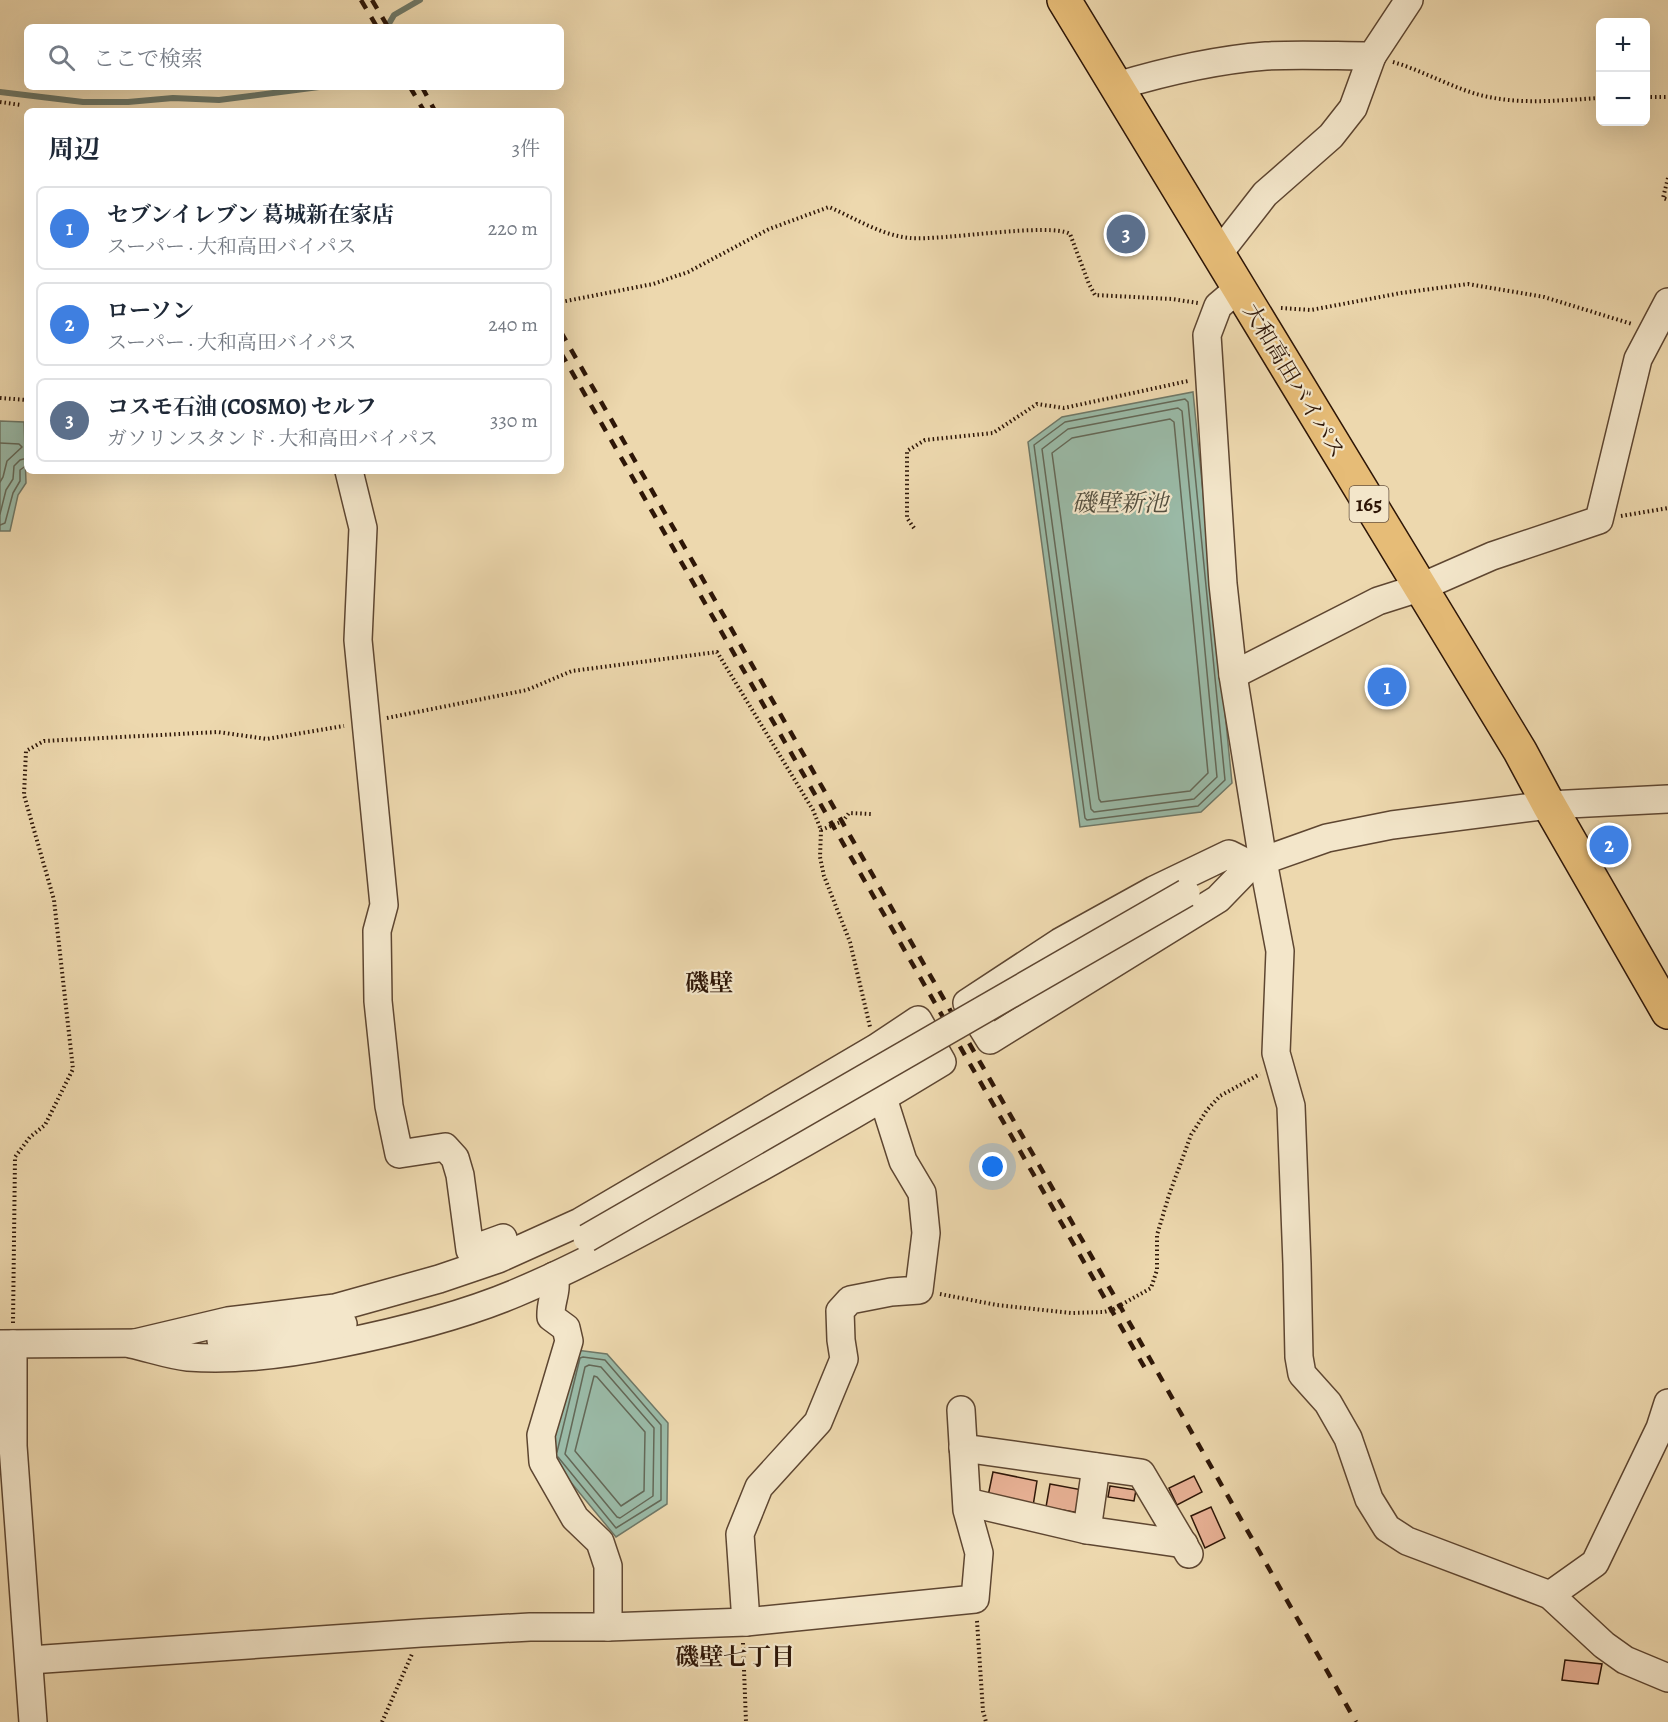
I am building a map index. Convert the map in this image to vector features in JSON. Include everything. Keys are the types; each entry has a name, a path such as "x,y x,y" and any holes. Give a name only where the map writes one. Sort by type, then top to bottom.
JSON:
{"highway":[{"name":"大和高田バイパス","path":"1064,0 1218,253 1236,303 1419,588 1520,751 1668,1012"}],"street":[{"path":"1218,253 1265,194 1331,136 1353,108 1372,56 1409,0"},
{"path":"1117,86 1170,70 1232,60 1268,56 1372,56"},
{"path":"1233,675 1378,601 1419,588 1492,556 1599,520 1638,359 1668,302"},
{"path":"1236,303 1207,335 1209,376 1223,584 1233,675 1257,863 1280,951 1276,1053 1291,1106 1298,1264 1299,1357 1302,1374 1328,1403 1348,1438 1369,1499 1387,1528 1407,1541 1550,1595 1604,1645 1625,1660 1668,1678"},
{"path":"350,474 363,528 358,640 384,905 377,932 378,1001 389,1106 399,1154 445,1147 455,1158 460,1175 470,1250 532,1227 550,1237"},
{"path":"33,1722 6,1344 218,1341 289,1334 374,1318 439,1300 521,1268 587,1238 1186,893 1257,863 1328,838 1392,825 1549,805 1668,799"},
{"path":"1229,854 1257,863 1218,899 990,1040 967,1003 1060,942 1164,885 1229,854"},
{"path":"918,1020 942,1062 716,1192 595,1257 514,1294 442,1318 359,1340 298,1352 243,1358 187,1357 131,1344 228,1321 335,1308 439,1279 498,1259 550,1237 651,1181 876,1048 918,1020"},
{"path":"744,1622 740,1534 759,1487 818,1422 844,1359 840,1311 850,1300 891,1292 919,1290 926,1233 922,1193 903,1161 883,1098"},
{"path":"554,1276 557,1287 550,1308 551,1317 566,1328 569,1341 541,1435 541,1450 543,1461 576,1518 600,1542 608,1566 608,1627"},
{"path":"1550,1595 1595,1563 1660,1428 1668,1403"},
{"path":"30,1660 530,1627 608,1627 744,1622 975,1599 979,1552 967,1509 961,1410"},
{"path":"963,1448 1141,1473 1186,1549 1087,1530 967,1502"},
{"path":"1087,1530 1096,1467"}],"path":[{"path":"1372,56 1414,68 1481,95 1503,100 1548,102 1596,98"},
{"path":"1650,97 1668,97"},
{"path":"0,102 21,105"},
{"path":"1668,178 1663,198 1668,200"},
{"path":"564,301 653,284 688,272 770,230 829,207 876,230 908,238 933,239 1039,230 1066,231 1070,234 1095,295 1173,298 1311,310 1401,293 1468,284 1545,297 1653,331"},
{"path":"914,528 907,518 907,451 925,440 993,433 1037,404 1064,408 1209,376"},
{"path":"0,398 24,400"},
{"path":"1599,520 1668,508"},
{"path":"6,1344 15,1157 30,1137 45,1125 73,1069 54,900 24,795 26,751 44,741 218,732 267,739 527,690 572,671 717,652 813,810 821,830 820,857 824,876 850,942 876,1048"},
{"path":"821,830 843,821 849,813 871,814"},
{"path":"919,1290 997,1305 1071,1313 1112,1310 1151,1288 1157,1270 1157,1235 1191,1136 1207,1110 1220,1096 1280,1064"},
{"path":"975,1599 983,1711 986,1722"},
{"path":"744,1622 746,1722"},
{"path":"382,1722 421,1633"}],"water":[{"name":"磯壁新池","path":"1193,392 1232,783 1201,812 1080,827 1028,442 1062,417"},
{"path":"0,421 24,422 26,483 18,495 10,531 0,531"},
{"path":"576,1350 607,1354 668,1423 667,1504 616,1537 550,1457"}],"building":[{"path":"993,1472 1037,1481 1033,1506 988,1496"},
{"path":"1194,1476 1202,1492 1177,1505 1169,1488"},
{"path":"1050,1484 1088,1491 1085,1514 1046,1507"},
{"path":"1110,1486 1136,1490 1134,1501 1108,1497"},
{"path":"1211,1507 1225,1538 1205,1548 1191,1516"},
{"path":"1565,1660 1602,1664 1598,1684 1562,1680"}],"waterway":[{"path":"389,24 394,15 420,0"},
{"path":"0,92 83,102 128,102 173,98 219,100 296,90"}],"railway":[{"path":"361,0 375,24"},
{"path":"372,0 386,24"},
{"path":"412,90 422,108"},
{"path":"424,90 433,108"},
{"path":"564,337 1356,1722"},
{"path":"564,358 1146,1370"}],"place":[{"name":"コスモ石油 (COSMO) セルフ","path":"1126,234"},
{"name":"セブンイレブン 葛城新在家店","path":"1387,687"},
{"name":"ローソン","path":"1609,845"}],"district":[{"name":"磯壁","path":"709,983"},
{"name":"磯壁七丁目","path":"735,1657"}]}
